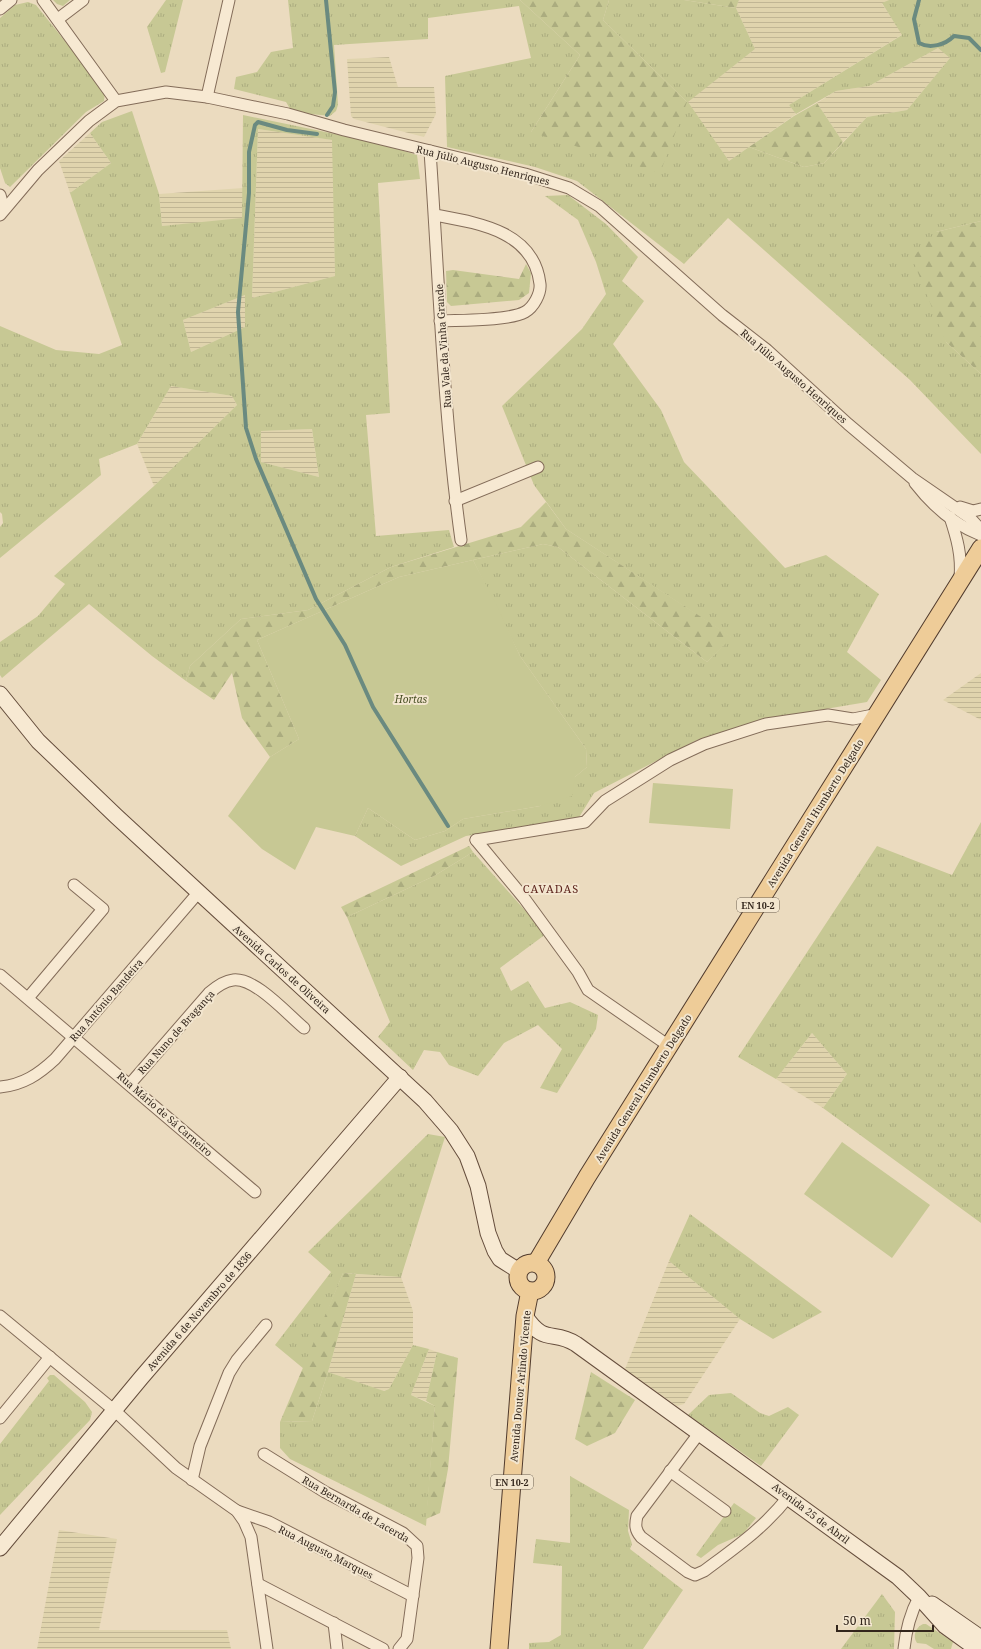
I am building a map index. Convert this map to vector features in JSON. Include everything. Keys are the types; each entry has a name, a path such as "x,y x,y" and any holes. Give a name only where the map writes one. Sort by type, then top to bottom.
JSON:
{"main road":[{"name":"Avenida General Humberto Delgado","path":"536,1263 669,1046 981,548"},
{"name":"Avenida Carlos de Oliveira","path":"0,694 38,741 198,892 425,1101 451,1131 466,1156 478,1186 488,1233 495,1251 500,1259 519,1271"},
{"name":"Avenida 6 de Novembro de 1836","path":"0,1548 115,1410 400,1077"},
{"path":"527,1263 536,1263 544,1269 546,1279 540,1288 530,1291 519,1284 519,1271 527,1263"},
{"name":"Avenida Doutor Arlindo Vicente","path":"499,1649 524,1316 530,1291"},
{"name":"Avenida 25 de Abril","path":"524,1316 533,1328 540,1334 570,1340 789,1496 898,1577 919,1596 945,1626 977,1649"},
{"name":"Avenida 25 de Abril","path":"919,1596 953,1617 981,1638"}],"street":[{"path":"0,9 11,0"},
{"path":"43,0 116,101"},
{"path":"58,19 83,0"},
{"path":"207,97 229,0"},
{"name":"Rua Júlio Augusto Henriques","path":"2,212 50,159 89,121 116,101 166,92 207,97 288,114 344,130 525,174 569,188 600,206 722,315 767,350 842,418 952,511 966,529 981,535"},
{"name":"Rua Vale da Vinha Grande","path":"430,151 440,321 455,501 460,540"},
{"path":"0,195 2,212"},
{"path":"434,215 468,221 508,235 521,243 531,254 539,270 540,287 535,302 526,312 512,316 440,321"},
{"path":"455,501 538,467"},
{"name":"Rua Júlio Augusto Henriques","path":"952,511 981,509"},
{"path":"952,511 959,545 961,563 960,582"},
{"name":"Rua Júlio Augusto Henriques","path":"952,511 970,518 981,530"},
{"path":"669,1046 588,990 578,972 524,898 476,840 585,822 605,801 670,760 704,744 766,724 828,715 853,719 878,714"},
{"path":"28,998 103,909 74,885"},
{"name":"Rua António Bandeira","path":"0,1087 21,1083 41,1072 75,1037 198,892"},
{"name":"Rua Mário de Sá Carneiro","path":"0,975 75,1037 255,1192"},
{"name":"Rua Nuno de Bragança","path":"130,1084 209,992 221,984 234,980 244,981 256,986 304,1028"},
{"path":"0,1316 115,1410 192,1480 237,1511 244,1521 251,1538 268,1649"},
{"path":"192,1480 200,1446 229,1373 237,1360 266,1324"},
{"path":"0,1418 50,1358"},
{"path":"700,1432 636,1516 635,1525 641,1537 688,1572 695,1575 704,1571 761,1528 789,1496"},
{"name":"Rua Bernarda de Lacerda","path":"264,1454 324,1492 412,1540 416,1546 418,1558 407,1639 399,1649"},
{"path":"670,1471 725,1511"},
{"name":"Rua Augusto Marques","path":"237,1511 269,1522 413,1596"},
{"path":"258,1584 383,1649"},
{"path":"904,1649 907,1624 919,1596"},
{"path":"334,1623 337,1649"}],"shaded area":[{"path":"739,0 889,0 882,4 903,34 789,105 796,114 729,161 687,102 755,49 736,8"},
{"path":"938,48 951,57 907,110 867,117 843,142 817,103 836,91 869,86"},
{"path":"389,57 398,87 434,87 436,114 424,137 354,119 351,116 347,59"},
{"path":"258,129 333,140 335,276 252,298"},
{"path":"90,133 111,163 70,193 59,161"},
{"path":"243,188 243,219 162,226 159,194"},
{"path":"245,295 245,327 191,352 183,320"},
{"path":"171,386 232,396 237,405 154,486 137,444"},
{"path":"312,429 319,477 261,462 260,431"},
{"path":"981,673 981,720 943,700"},
{"path":"812,1033 847,1074 823,1108 776,1079"},
{"path":"669,1261 740,1319 684,1404 677,1406 625,1369"},
{"path":"356,1274 401,1277 413,1311 413,1345 389,1389 383,1391 328,1372"},
{"path":"429,1349 437,1352 426,1401 411,1395"},
{"path":"59,1530 117,1539 99,1630 227,1630 231,1649 37,1649"}],"green space":[{"path":"53,0 70,0 63,6 57,4"},
{"path":"166,0 183,0 165,72 161,73 147,27"},
{"path":"288,0 520,0 580,55 531,132 687,102 603,20 609,0 684,0 736,8 755,49 688,102 729,161 749,147 804,167 824,163 867,117 907,110 950,58 938,48 869,86 836,91 796,114 789,105 902,35 882,3 889,0 981,0 981,221 936,232 946,342 981,374 981,454 910,380 728,218 684,264 577,181 535,167 447,147 445,76 531,58 519,6 428,18 428,39 334,45 338,105 336,111 330,116 292,112 286,102 234,89 236,77 257,72 271,52 293,48"},
{"path":"520,0 609,0 603,20 687,102 660,173 531,132 580,55"},
{"path":"684,0 739,0 736,8"},
{"path":"28,2 36,5 105,91 104,101 86,112 10,187 5,183 0,168 0,18 15,5"},
{"path":"817,103 843,142 824,163 804,167 749,147 794,116"},
{"path":"132,111 159,194 162,226 242,218 243,115 374,142 417,155 420,179 378,183 390,413 366,415 376,536 449,530 454,547 391,567 308,610 241,619 190,666 186,681 152,656 89,604 2,678 0,675 0,642 38,616 65,584 54,576 154,486 237,405 232,396 171,386 137,444 99,459 101,475 0,558 0,527 3,523 2,514 0,512 0,326 56,350 99,354 122,345 70,193 111,163 90,133 102,122","holes":["258,129 332,140 335,276 252,298","245,295 245,327 191,352 183,320","312,429 319,477 261,462 261,431"]},
{"path":"568,195 606,224 638,257 622,281 644,301 613,344 661,410 684,462 785,568 826,555 879,594 847,652 881,680 867,702 766,719 697,740 594,793 578,819 466,836 401,866 355,836 368,808 415,840 445,831 463,819 540,806 587,767 586,749 520,656 473,560 543,544 558,547 707,662 731,637 566,529 534,485 502,406 582,329 606,294 596,262 578,220 545,196"},
{"path":"981,221 981,374 946,342 912,258 936,232"},
{"path":"526,264 531,273 529,293 519,300 451,306 447,302 446,271 453,270 519,279"},
{"path":"546,502 566,529 732,637 707,662 558,547 543,544 399,577 257,640 299,739 270,757 242,718 232,673 214,700 186,681 190,666 241,619 308,610 391,567 521,527"},
{"name":"Hortas","path":"473,560 498,608 520,656 586,749 587,767 575,777 572,796 540,806 463,819 445,831 415,840 368,808 355,836 316,827 295,870 262,849 228,816 270,757 299,739 257,640 399,577"},
{"path":"653,783 733,789 730,829 649,823"},
{"path":"981,822 981,1223 823,1108 847,1074 812,1033 776,1079 738,1057 877,846 952,875"},
{"path":"469,846 473,852 434,876 347,917 341,907"},
{"path":"473,852 546,934 500,968 511,991 528,981 545,1008 570,1002 598,1015 596,1029 557,1093 540,1088 562,1049 538,1025 504,1043 478,1076 449,1065 440,1052 424,1050 413,1070 378,1037 390,1022 347,917 434,876"},
{"path":"428,1134 445,1137 401,1277 343,1273 304,1369 275,1345 331,1272 308,1252"},
{"path":"842,1142 930,1205 892,1258 804,1194"},
{"path":"690,1214 822,1312 773,1339 740,1319 669,1261"},
{"path":"343,1273 356,1274 328,1372 312,1421 280,1422"},
{"path":"413,1345 429,1349 411,1395 435,1406 426,1526 290,1459 280,1448 280,1422 312,1421 328,1372 384,1391 389,1389"},
{"path":"437,1352 458,1358 448,1469 440,1513 426,1519 435,1406 426,1401"},
{"path":"591,1372 635,1400 615,1433 587,1446 575,1439"},
{"path":"50,1375 54,1375 85,1402 92,1412 90,1420 0,1515 0,1444 49,1381 47,1378"},
{"path":"731,1393 760,1413 769,1416 788,1407 799,1415 761,1466 688,1415 709,1395"},
{"path":"570,1476 629,1510 628,1531 632,1544 630,1549 683,1590 643,1649 529,1649 529,1643 549,1642 561,1635 562,1566 533,1563 536,1539 570,1543"},
{"path":"734,1503 756,1518 743,1534 718,1545 701,1558 696,1555"},
{"path":"882,1594 895,1612 894,1649 841,1649"},
{"path":"926,1624 953,1642 951,1649 934,1649 926,1644 917,1643 915,1635 918,1627"}],"waterway":[{"path":"326,0 335,92 333,106 327,115"},
{"path":"919,0 914,19 919,43 933,46 942,44 954,36 969,38 981,50"},
{"path":"317,134 287,130 258,122 255,125 249,152 249,193 238,312 246,428 256,459 316,599 345,645 373,707 448,826"}],"district":[{"name":"CAVADAS","path":"551,888"}]}
